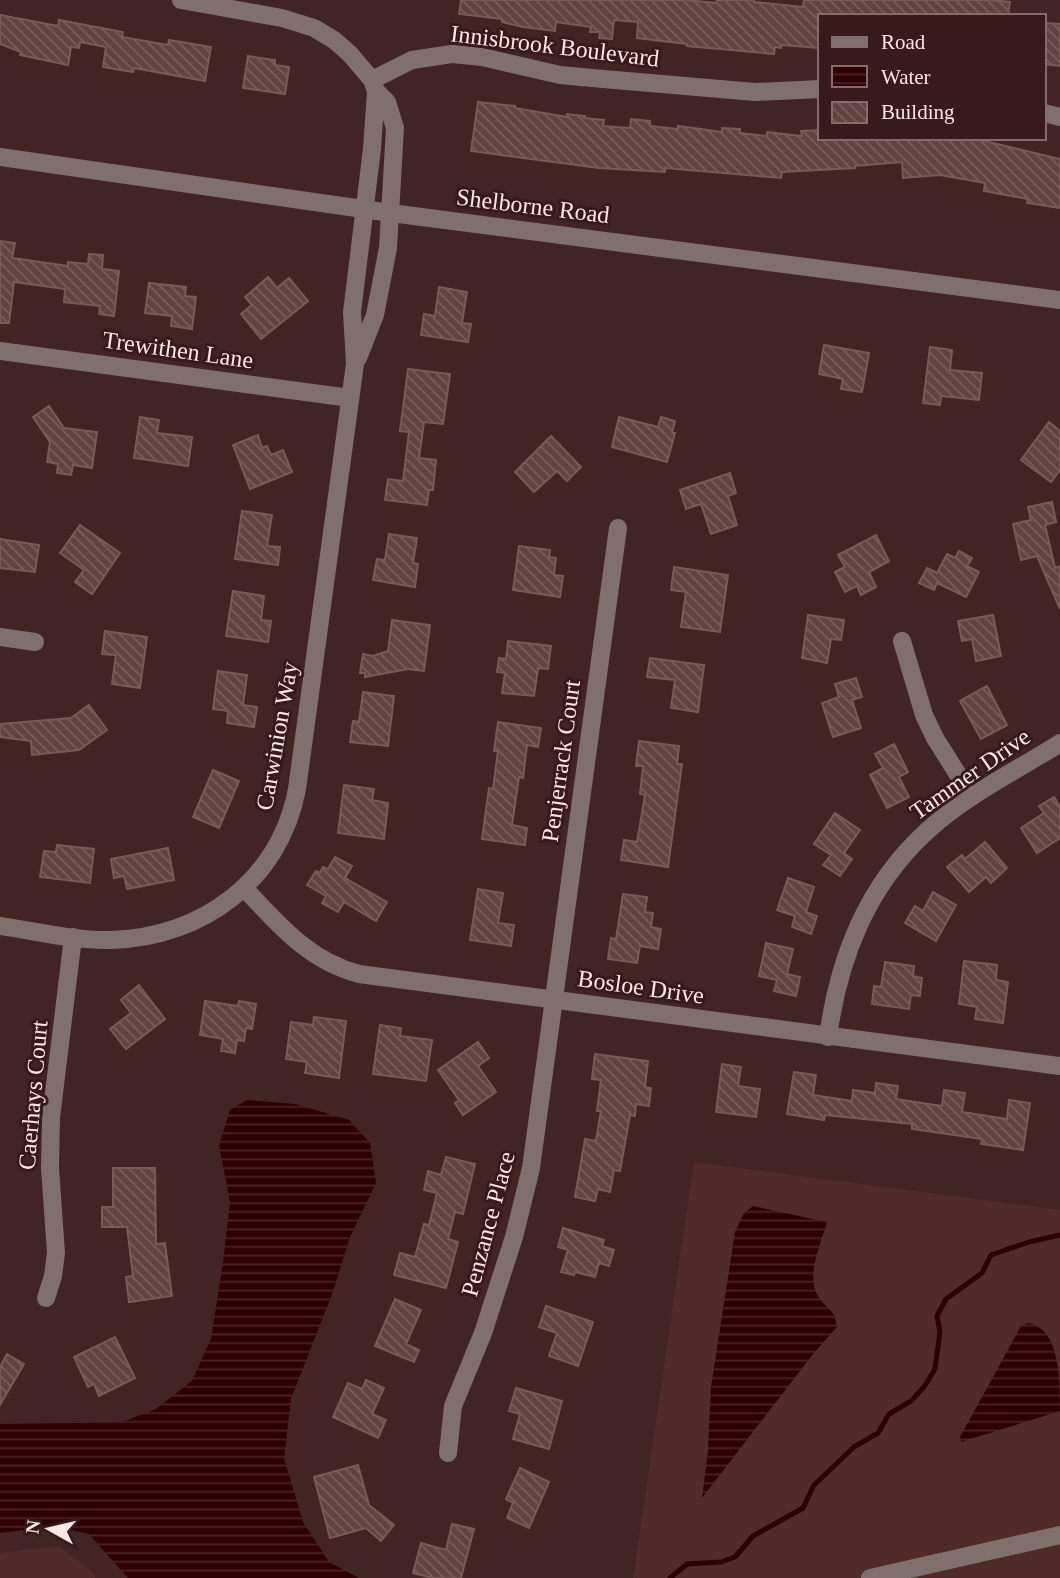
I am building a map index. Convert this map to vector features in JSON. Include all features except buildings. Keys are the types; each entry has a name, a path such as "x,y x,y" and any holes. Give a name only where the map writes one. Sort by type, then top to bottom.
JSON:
{"street":[{"name":"Carwinion Way","path":"181,0 282,18 314,28 334,40 387,103 395,128 388,248 375,316 355,365"},
{"name":"Innisbrook Boulevard","path":"374,85 412,60 452,54 482,57 560,75 755,92 818,89"},
{"name":"Carwinion Way","path":"0,926 107,940 151,936 194,921 245,889 283,833 295,801 355,365 352,312 372,149 374,85"},
{"name":"Shelborne Road","path":"0,157 391,213 1060,300"},
{"name":"Trewithen Lane","path":"0,351 350,398"},
{"name":"Penjerrack Court","path":"553,1001 618,528"},
{"path":"0,637 35,642"},
{"path":"902,641 935,738 972,797"},
{"name":"Tammer Drive","path":"828,1037 834,996 845,954 879,885 893,867 927,830 972,797 1060,743"},
{"name":"Bosloe Drive","path":"245,889 288,935 313,954 337,967 359,974 1060,1066"},
{"name":"Caerhays Court","path":"46,1298 56,1253 50,1168 51,1118 73,937"},
{"name":"Penzance Place","path":"448,1453 453,1406 483,1333 514,1237 531,1168 553,1001"},
{"path":"870,1578 1060,1535"}],"shaded area":[{"path":"694,1162 1060,1210 1060,1578 633,1578"},
{"path":"59,1546 90,1570 96,1578 0,1578 0,1553"}],"water":[{"path":"247,1100 295,1104 349,1120 370,1143 376,1183 350,1237 332,1294 291,1399 284,1458 303,1522 329,1562 359,1578 128,1578 89,1534 54,1526 0,1533 0,1424 122,1422 156,1409 192,1381 211,1339 230,1202 219,1145 230,1110"},
{"path":"753,1206 827,1222 815,1261 814,1281 815,1291 833,1314 837,1327 813,1354 702,1498 708,1450 711,1387 735,1232 744,1213"},
{"path":"1028,1323 1039,1327 1052,1345 1058,1371 1060,1411 961,1442 960,1437 1021,1326"}],"waterway":[{"path":"670,1578 687,1564 721,1562 735,1557 753,1536 803,1508 814,1485 854,1447 878,1433 889,1414 911,1401 924,1387 935,1369 940,1332 937,1316 946,1299 982,1273 991,1255 1060,1235"}]}
